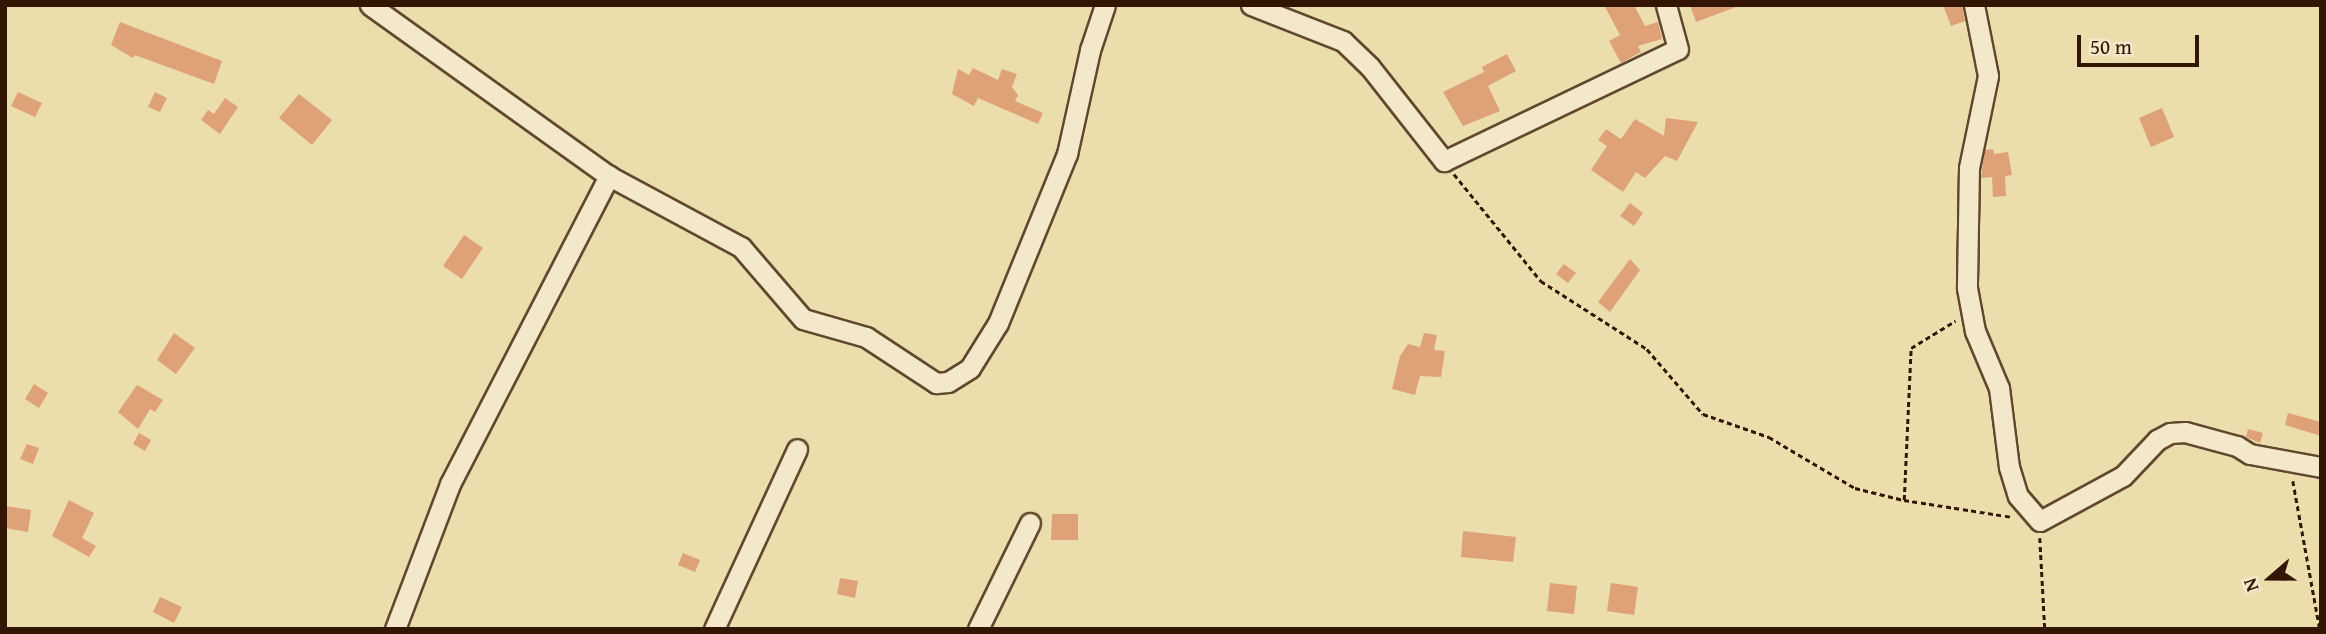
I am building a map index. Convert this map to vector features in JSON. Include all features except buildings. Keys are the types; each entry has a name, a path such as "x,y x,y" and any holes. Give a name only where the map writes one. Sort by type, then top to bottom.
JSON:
{"street":[{"path":"370,5 608,177 741,247 803,319 866,337 926,379 948,382 970,368 998,323 1067,154 1090,50 1105,5"},
{"path":"1251,5 1343,41 1370,66 1444,161 1678,49 1665,5"},
{"path":"1974,5 1988,76 1969,168 1970,312 1999,388 2009,467 2018,496 2040,521 2123,476 2157,440 2170,433 2185,432 2237,446 2250,454 2321,467"},
{"path":"395,629 450,484 608,177"},
{"path":"715,629 797,449"},
{"path":"978,629 1030,523"}],"path":[{"path":"1444,161 1541,281 1647,349 1703,414 1769,437 1855,488 1904,500 2040,521 2045,629"},
{"path":"1904,500 1911,348 1970,312"},
{"path":"2290,461 2320,629"}]}
